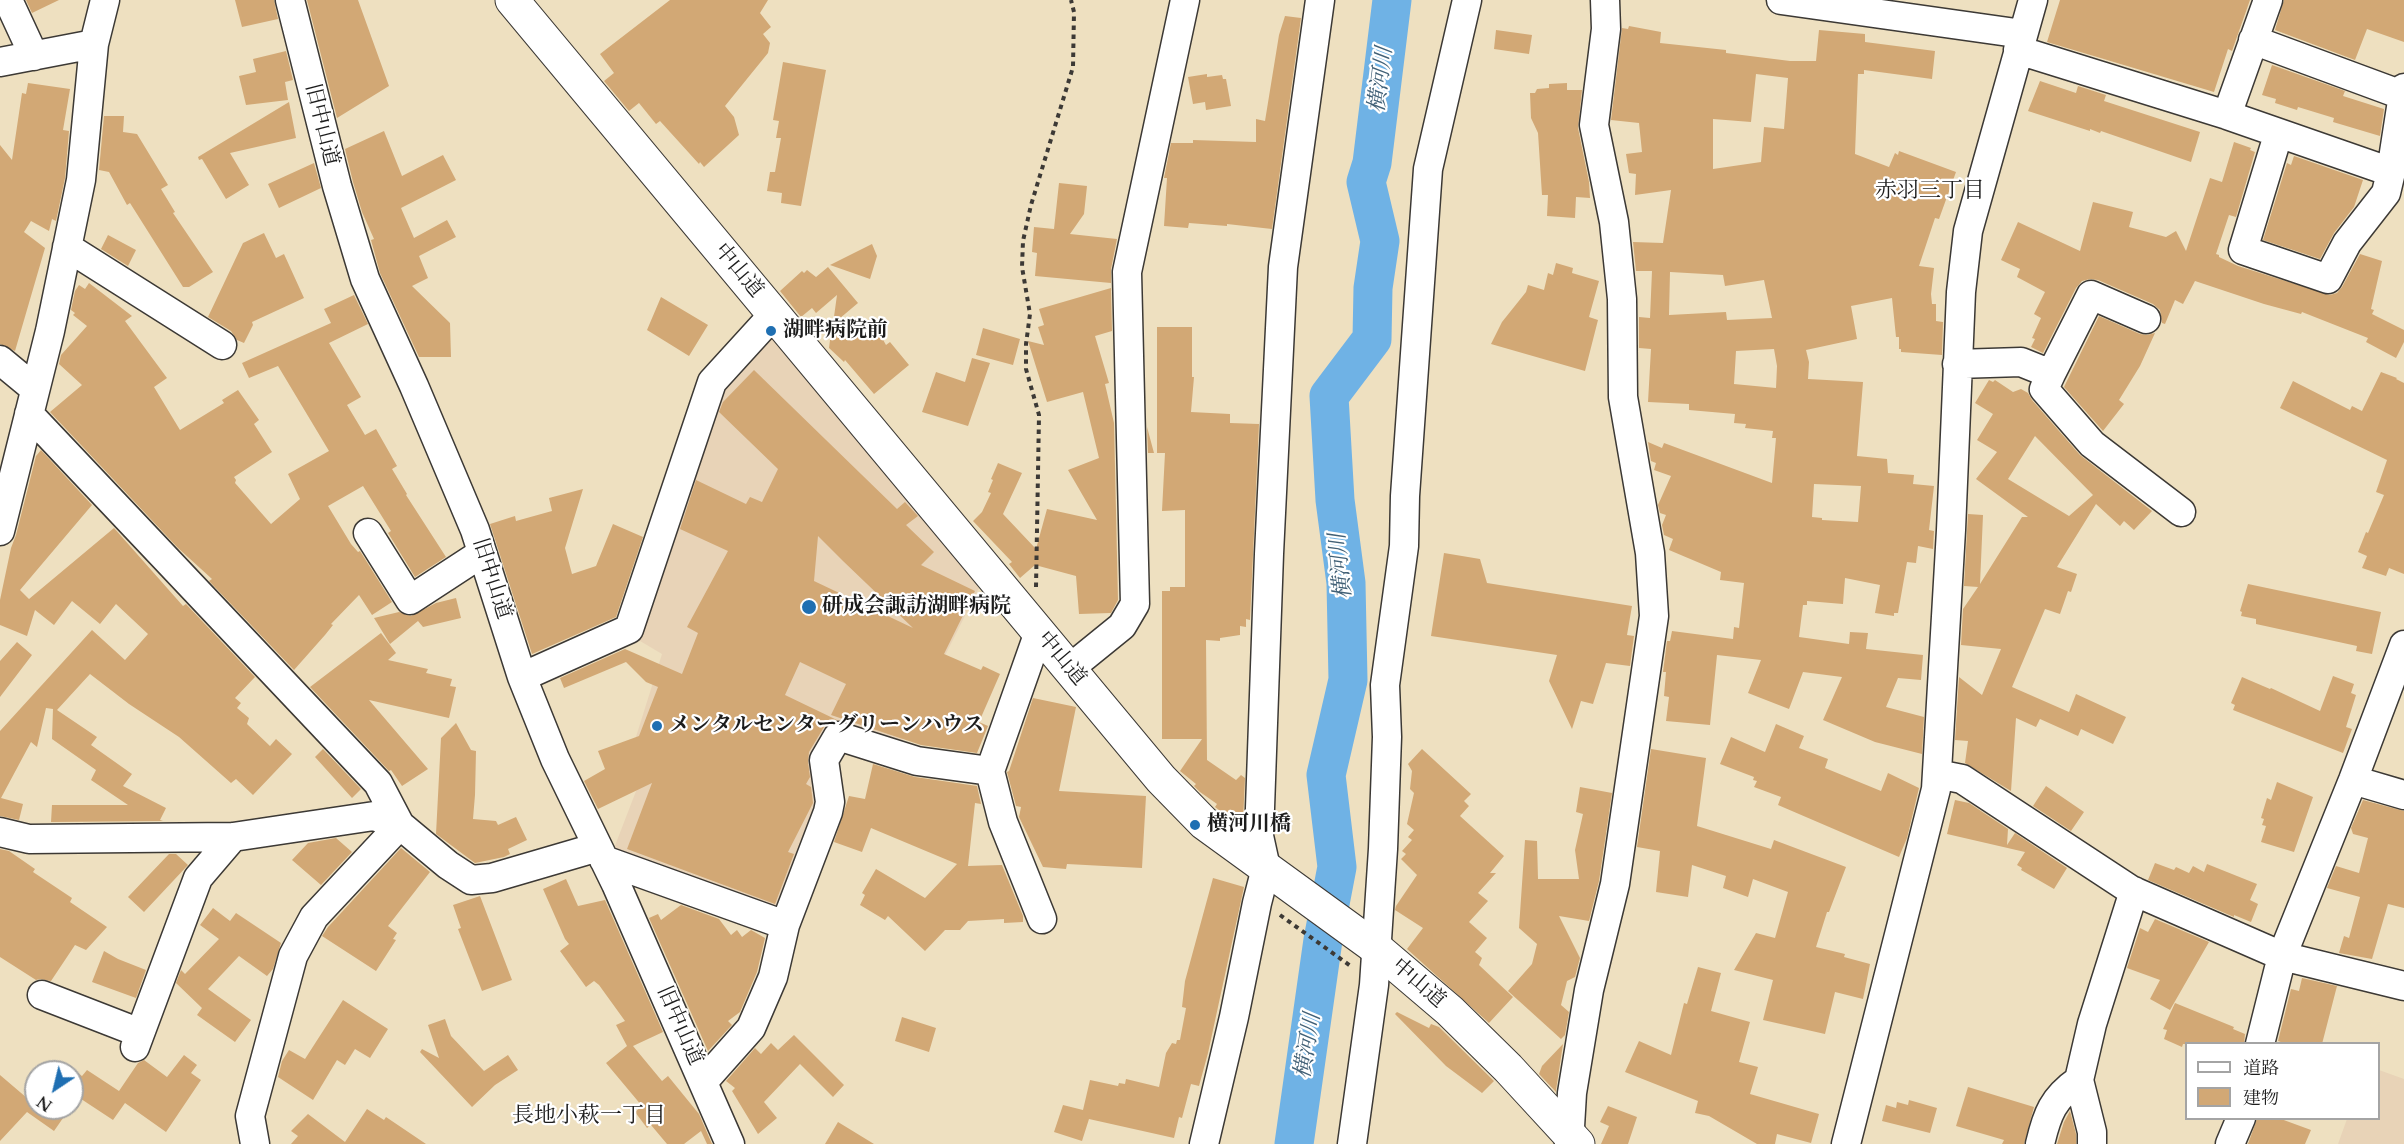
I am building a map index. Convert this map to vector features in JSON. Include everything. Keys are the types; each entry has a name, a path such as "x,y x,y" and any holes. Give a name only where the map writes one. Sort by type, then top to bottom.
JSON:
{"highway":[{"name":"中山道","path":"512,0 1161,779 1203,823 1275,887 1450,1011 1508,1068 1573,1141"}],"street":[{"path":"8,0 34,56"},
{"path":"0,531 32,402 81,180 94,44 105,0"},
{"name":"旧中山道","path":"290,0 337,186 365,279 414,386 475,530 522,677 555,759 601,853 730,1144"},
{"path":"1069,669 1122,626 1135,604 1127,272 1185,0"},
{"path":"1204,1144 1234,1017 1257,903 1275,887 1259,836 1269,554 1283,267 1320,0"},
{"path":"1352,1144 1372,1000 1366,953 1386,748 1385,685 1404,546 1405,496 1428,169 1467,0"},
{"path":"1573,1141 1572,1093 1589,990 1615,884 1654,616 1650,553 1623,397 1622,299 1614,222 1594,125 1606,29 1605,0"},
{"path":"1781,0 2020,42 2278,135 2391,172"},
{"path":"1846,1144 1936,789 1951,530 1961,292 1968,231 2033,0"},
{"path":"2227,116 2268,0"},
{"path":"2253,40 2403,91 2391,172 2385,193 2347,243 2328,279 2242,250 2278,135"},
{"path":"0,62 94,44"},
{"path":"67,247 222,345"},
{"path":"2146,319 2091,295 2044,389 2092,444 2181,512"},
{"path":"522,677 629,629 712,382 774,314"},
{"path":"0,360 32,402 378,783 400,825"},
{"path":"1957,364 2021,362 2051,374"},
{"path":"368,533 410,600 482,553"},
{"path":"1031,624 990,771 1003,822 1042,919"},
{"path":"2260,1042 2282,956 2402,655"},
{"path":"703,1082 752,1028 773,977 785,925 828,812 830,802 824,760 838,736 917,761 990,771"},
{"path":"1937,774 1962,780 2134,891 2282,956 2404,986"},
{"path":"2353,780 2404,795"},
{"path":"0,832 28,839 234,837 374,816 400,825 448,865 471,880 492,878 601,853 785,925"},
{"path":"255,1144 250,1116 293,956 314,917 400,825"},
{"path":"42,995 137,1040 198,878 234,837"},
{"path":"2092,1144 2092,1132 2079,1080 2092,1024 2134,891"},
{"path":"2040,1144 2052,1107 2061,1092 2079,1080"},
{"path":"2230,1144 2241,1120"}],"path":[{"path":"1031,624 1036,593 1039,415 1026,369 1026,344 1030,314 1022,267 1023,241 1031,205 1072,67 1074,12 1071,0"},
{"path":"1275,887 1366,953"}],"shaded area":[{"name":"研成会諏訪湖畔病院","path":"770,337 779,341 981,584 899,747 837,729 823,798 784,917 611,856 643,773 629,759 662,654 635,638 717,398"},
{"path":"2380,1070 2404,1079 2404,1144 2338,1144 2347,1120 2380,1120"}],"building":[{"path":"26,0 59,0 32,13"},
{"path":"235,0 274,0 278,19 242,27"},
{"path":"307,0 358,0 389,86 337,118"},
{"path":"670,0 768,0 760,13 771,27 763,34 770,43 768,53 725,106 734,117 739,135 704,167 660,121 656,124 639,103 629,111 604,81 614,73 600,54"},
{"path":"2060,0 2250,0 2232,51 2228,49 2214,92 2047,42"},
{"path":"2284,0 2404,0 2404,42 2367,29 2355,60 2275,30"},
{"path":"1285,16 1301,18 1272,229 1227,224 1227,226 1189,223 1188,228 1164,226 1167,178 1164,178 1171,143 1193,143 1193,140 1256,142 1256,119 1265,121 1279,35"},
{"path":"1629,26 1661,32 1660,43 1726,50 1726,53 1790,61 1816,61 1819,30 1865,34 1865,42 1935,51 1932,79 1864,70 1864,74 1858,74 1855,154 1889,167 1895,153 1898,155 1899,151 1956,172 1939,219 1935,218 1919,266 1934,268 1931,294 1932,304 1936,304 1936,321 1943,322 1942,355 1901,352 1899,337 1896,337 1892,298 1851,306 1857,339 1806,350 1809,362 1808,379 1863,382 1857,456 1887,459 1888,473 1914,475 1913,484 1934,486 1929,530 1934,531 1933,549 1918,546 1916,563 1907,562 1898,613 1894,613 1894,616 1875,613 1880,585 1845,578 1843,604 1807,601 1807,605 1803,605 1799,637 1849,644 1850,632 1868,633 1866,649 1923,655 1921,680 1898,678 1886,707 1924,717 1922,754 1875,742 1823,720 1842,677 1803,672 1789,709 1748,693 1761,660 1717,655 1710,725 1666,721 1669,697 1664,696 1666,672 1663,672 1667,641 1670,641 1672,631 1733,639 1734,627 1739,628 1744,583 1720,580 1721,572 1669,550 1673,539 1664,535 1662,525 1666,515 1660,513 1658,505 1671,476 1654,470 1656,463 1651,461 1648,442 1662,448 1664,443 1772,483 1776,438 1772,438 1773,431 1745,428 1746,424 1734,423 1735,414 1689,410 1689,404 1648,402 1651,349 1639,348 1639,317 1650,318 1652,271 1636,271 1633,242 1663,243 1671,190 1635,195 1636,174 1629,173 1626,154 1642,152 1639,123 1611,120 1622,28 1628,29","holes":["1756,74 1788,78 1784,129 1764,127 1761,162 1713,169 1713,119 1751,122","1670,272 1723,275 1725,286 1764,280 1772,318 1727,320 1726,312 1669,315","1774,349 1777,366 1776,388 1734,384 1736,351","1814,484 1861,486 1858,522 1822,520 1822,518 1812,517"]},
{"path":"1496,30 1532,35 1529,54 1494,49"},
{"path":"286,51 293,80 285,82 288,100 246,105 239,76 256,72 253,59"},
{"path":"783,62 826,70 801,206 781,203 782,193 767,191 770,172 775,172 781,138 776,138 779,121 773,120"},
{"path":"2272,65 2345,91 2343,96 2384,109 2380,136 2333,122 2334,118 2275,103 2276,99 2262,95"},
{"path":"1207,74 1207,77 1222,75 1223,79 1226,79 1231,106 1206,110 1205,102 1193,104 1188,77"},
{"path":"2040,81 2076,93 2078,86 2106,95 2104,101 2200,132 2191,162 2101,131 2100,133 2090,129 2090,131 2028,111"},
{"path":"28,83 70,89 63,130 69,131 65,178 56,221 52,219 49,231 31,221 24,232 45,248 15,351 0,344 0,145 12,160 22,93 26,94"},
{"path":"1567,83 1567,90 1582,90 1578,128 1590,198 1576,197 1575,218 1547,216 1548,195 1542,195 1538,133 1531,118 1530,93 1535,93 1537,89 1549,88 1549,84"},
{"path":"289,102 296,138 230,153 249,185 226,199 202,159 199,160 198,157"},
{"path":"104,116 124,116 123,132 137,134 168,185 161,189 175,212 173,213 213,272 189,287 183,287 130,203 127,205 109,172 99,170"},
{"path":"384,131 402,176 443,155 456,180 401,208 414,238 447,220 456,237 419,256 428,278 412,286 450,323 451,357 419,357 380,273 371,240 374,239 362,212 353,182 345,149"},
{"path":"2234,142 2251,148 2250,150 2255,152 2236,217 2229,215 2216,254 2238,266 2330,295 2337,293 2342,287 2360,254 2382,261 2371,309 2374,310 2372,314 2404,330 2404,342 2396,358 2366,342 2368,338 2302,312 2301,314 2264,304 2195,281 2183,304 2175,300 2165,324 2162,323 2160,310 2153,304 2098,280 2082,281 2076,288 2043,353 2031,347 2035,339 2032,338 2041,318 2034,314 2045,292 2017,277 2020,269 2001,260 2018,222 2080,251 2093,202 2133,212 2129,227 2166,237 2176,231 2186,251 2210,178 2222,182"},
{"path":"2294,156 2363,180 2354,207 2334,233 2320,259 2263,240 2287,163 2291,165"},
{"path":"314,163 321,188 279,208 268,184"},
{"path":"1059,183 1087,186 1084,214 1070,234 1117,239 1111,269 1111,283 1035,276 1037,253 1032,252 1034,227 1054,229"},
{"path":"264,233 276,258 284,254 304,298 252,322 253,325 244,343 237,340 231,331 208,317 243,243"},
{"path":"108,235 136,250 128,266 101,249"},
{"path":"872,244 877,256 870,279 830,265"},
{"path":"1556,263 1573,268 1572,273 1599,281 1589,317 1598,320 1585,371 1491,344 1502,322 1526,292 1528,285 1544,290 1548,273 1553,275"},
{"path":"828,267 858,303 833,324 837,295 816,313 812,308 801,317 780,291 802,271 804,273 807,270 816,277"},
{"path":"89,283 132,316 125,321 167,378 154,387 180,430 224,403 222,400 238,390 259,420 254,424 272,452 234,477 235,483 271,524 300,499 288,474 329,451 278,366 249,378 242,363 331,323 324,309 354,295 368,324 329,343 361,397 347,405 365,435 376,429 397,466 392,469 406,495 446,557 415,577 388,533 391,531 363,486 328,506 351,544 358,552 360,551 392,602 372,615 359,595 331,624 333,625 294,670 209,581 212,579 178,548 50,412 82,385 59,364 61,355 87,326 73,315 75,313 71,310 75,291 79,285 85,289"},
{"path":"1111,288 1112,331 1095,336 1109,383 1105,384 1114,423 1118,600 1111,613 1079,614 1076,576 1035,565 1020,578 1009,564 1012,562 973,521 982,512 991,493 988,492 993,480 991,479 998,463 1022,473 1003,514 1036,549 1047,509 1097,520 1068,470 1099,458 1083,392 1047,402 1028,341 1044,345 1038,327 1044,325 1039,309"},
{"path":"661,297 708,325 689,356 647,330"},
{"path":"2099,316 2140,334 2155,333 2140,366 2119,400 2124,404 2103,431 2064,387"},
{"path":"1157,327 1192,327 1192,377 1194,377 1191,412 1230,414 1230,423 1259,424 1250,620 1246,619 1246,627 1240,626 1240,635 1220,638 1220,641 1206,640 1207,760 1236,780 1241,775 1245,778 1243,821 1239,825 1215,807 1217,804 1200,792 1194,786 1196,784 1180,771 1202,739 1162,739 1162,591 1170,591 1170,587 1185,587 1185,510 1162,511 1165,453 1157,453"},
{"path":"983,328 1020,339 1013,365 976,355"},
{"path":"831,332 881,336 886,345 890,342 909,365 874,394 845,360 844,362 829,348"},
{"path":"972,358 990,363 968,426 922,412 936,372 965,382"},
{"name":"研成会諏訪湖畔病院","path":"754,370 897,509 905,502 918,516 906,525 934,552 921,565 975,591 944,654 981,670 983,666 1000,674 979,722 988,726 977,753 921,745 831,715 846,684 800,662 785,695 837,720 829,722 824,727 809,752 810,777 806,784 811,787 813,803 788,852 794,854 775,904 627,849 652,783 598,809 584,781 605,769 598,751 639,736 658,687 646,682 626,662 564,688 560,678 625,649 682,674 698,633 687,627 728,551 680,529 696,480 746,504 750,497 762,502 778,469 719,412 723,402","holes":["818,536 913,628 814,581"]},
{"path":"2381,372 2404,383 2404,574 2389,568 2386,576 2362,568 2367,556 2358,552 2384,495 2376,492 2387,460 2280,408 2293,381 2350,410 2352,406 2362,411"},
{"path":"1989,380 1993,382 1995,380 2013,392 2021,389 2028,393 2080,455 2152,511 2134,530 2124,521 2120,526 2096,504 2057,567 2077,574 2071,592 2068,591 2060,614 2045,609 2012,687 2069,712 2076,694 2126,717 2113,744 2081,729 2078,736 2040,719 2036,727 2016,718 2011,791 1965,763 1968,741 1955,740 1959,677 1982,695 2001,649 1961,645 1963,609 1978,587 1964,586 1968,514 1983,515 1980,584 2022,517 2028,517 1976,479 1997,452 1977,440 1993,414 1975,403","holes":["2035,436 2093,495 2069,516 2008,479"]},
{"path":"1147,427 1154,453 1148,453"},
{"path":"41,450 92,505 20,590 29,599 114,528 183,606 186,604 255,677 235,698 241,703 237,708 249,718 247,724 270,746 276,739 292,754 253,795 236,779 231,783 179,737 129,704 90,674 57,710 97,737 91,745 132,774 123,786 166,808 160,820 163,821 51,822 52,805 128,805 91,780 96,770 52,739 53,709 46,708 37,747 31,742 1,798 23,804 19,820 0,816 0,731 92,630 125,660 148,634 116,604 100,624 72,601 54,625 35,610 27,636 0,625 0,600 11,548 36,456"},
{"path":"583,489 565,548 572,574 596,566 613,524 643,537 616,617 532,654 490,524 515,516 516,521 552,511 549,498"},
{"path":"1444,553 1480,559 1487,583 1632,606 1627,635 1634,636 1630,666 1606,663 1593,704 1581,701 1572,729 1549,681 1557,655 1431,636"},
{"path":"2248,584 2381,612 2372,654 2356,651 2357,646 2256,624 2256,619 2241,616 2240,611"},
{"path":"456,598 461,618 423,627 418,621 390,644 374,618 399,612 411,616 436,603"},
{"path":"381,633 396,653 388,660 428,669 426,673 452,679 450,686 456,687 449,718 369,700 428,769 402,786 391,770 389,771 310,687"},
{"path":"17,642 32,655 0,697 0,661"},
{"path":"2333,676 2354,684 2351,693 2356,695 2346,727 2352,729 2343,753 2233,710 2235,705 2231,703 2242,677 2320,711"},
{"path":"1033,698 1076,707 1059,791 1146,796 1142,868 1067,864 1066,869 1043,867 1019,817 1021,807 1016,806 1007,772"},
{"path":"456,723 471,750 476,751 473,819 496,821 498,825 516,817 527,840 508,849 510,854 504,857 475,863 436,834 441,738"},
{"path":"1776,724 1804,736 1799,748 1828,759 1825,768 1881,791 1888,773 1919,788 1907,838 1899,857 1778,805 1781,797 1754,787 1757,781 1753,780 1754,777 1720,764 1731,737 1765,752"},
{"path":"323,749 361,789 352,798 315,757"},
{"path":"1422,749 1471,794 1464,801 1469,806 1460,816 1504,856 1490,873 1496,873 1478,893 1488,901 1469,922 1487,938 1475,952 1482,958 1479,965 1513,997 1489,1023 1407,949 1423,928 1395,910 1417,875 1401,859 1406,854 1402,851 1412,840 1408,837 1414,830 1407,824 1414,793 1410,789 1412,771 1408,764"},
{"path":"1651,749 1706,758 1697,826 1771,849 1774,840 1846,867 1829,912 1827,912 1816,947 1845,954 1844,957 1870,964 1863,999 1835,992 1825,1034 1763,1020 1773,980 1734,970 1756,933 1775,938 1788,892 1753,879 1748,897 1723,888 1726,876 1692,865 1688,897 1656,892 1660,851 1637,847"},
{"path":"873,764 915,777 977,786 981,804 975,803 968,866 1002,865 1023,916 1023,922 1004,923 1004,919 968,921 960,930 945,930 925,951 888,916 885,920 860,905 865,895 862,893 876,869 925,898 957,864 871,828 862,852 834,842 849,796 865,799"},
{"path":"2277,782 2313,797 2294,852 2261,842 2266,826 2262,825 2264,819 2261,818 2267,798 2271,800"},
{"path":"2046,786 2084,812 2071,831 2033,806"},
{"path":"1580,787 1612,793 1599,881 1589,921 1559,916 1580,958 1575,977 1567,981 1561,1005 1569,1012 1565,1035 1561,1039 1508,991 1532,964 1537,944 1519,928 1525,840 1537,841 1538,879 1579,879 1575,850 1583,814 1576,812"},
{"path":"1955,800 1969,803 2008,829 2007,845 2015,833 2067,868 2054,889 2021,870 2022,868 2017,865 2025,852 1947,834"},
{"path":"2363,800 2404,811 2404,908 2388,904 2372,959 2339,953 2344,936 2349,938 2360,897 2327,888 2336,866 2359,873 2368,838 2353,834 2351,828"},
{"path":"336,838 352,852 321,885 292,860 308,843"},
{"path":"401,848 430,872 388,926 397,933 393,939 396,940 376,971 322,936"},
{"path":"0,849 9,851 35,869 33,872 72,898 70,902 107,927 86,950 75,945 51,981 36,980 0,957"},
{"path":"169,854 176,854 188,865 144,912 128,897"},
{"path":"2155,863 2174,870 2176,867 2189,873 2193,866 2204,872 2207,864 2257,884 2250,900 2258,904 2251,922 2148,880"},
{"path":"1213,878 1244,887 1199,1086 1191,1084 1174,1138 1089,1119 1082,1141 1054,1132 1063,1105 1083,1110 1090,1080 1118,1086 1119,1083 1125,1084 1126,1079 1159,1087 1166,1053 1172,1043 1176,1044 1177,1040 1180,1040 1186,1008 1182,1007 1185,981"},
{"path":"566,879 578,906 605,900 663,1032 633,1046 662,1081 668,1076 699,1114 712,1144 707,1144 701,1131 684,1144 667,1144 651,1125 647,1128 635,1112 642,1106 606,1063 627,1046 616,1025 625,1021 599,985 594,981 586,987 560,951 569,944 543,889"},
{"path":"480,896 512,980 482,991 458,929 461,928 453,905"},
{"path":"681,905 719,919 731,935 737,930 742,937 751,930 765,938 757,972 740,1012 728,1021 732,1025 708,1051 649,918 658,914 661,920"},
{"path":"213,908 230,921 236,913 281,943 273,969 267,976 239,956 208,989 251,1020 235,1042 197,1015 202,1008 176,983 181,970 185,974 219,939 200,925"},
{"path":"2155,919 2209,942 2170,1010 2150,999 2160,980 2127,968 2140,928 2148,932"},
{"path":"104,951 146,970 136,998 92,982"},
{"path":"1698,967 1721,973 1711,1011 1750,1022 1739,1062 1758,1067 1750,1094 1819,1114 1811,1143 1777,1134 1775,1144 1757,1144 1709,1116 1695,1113 1698,1101 1625,1072 1639,1041 1671,1055 1684,1003 1687,1004"},
{"path":"2302,978 2337,986 2323,1042 2278,1041 2291,989 2299,991"},
{"path":"343,1000 388,1029 370,1058 355,1049 345,1065 337,1060 313,1100 278,1077 282,1061 289,1050 305,1059"},
{"path":"2175,1003 2234,1027 2233,1029 2245,1034 2244,1042 2185,1042 2182,1047 2164,1039 2167,1030 2163,1029"},
{"path":"1397,1012 1429,1028 1431,1024 1439,1027 1494,1081 1482,1093 1446,1066 1395,1014"},
{"path":"902,1017 936,1028 929,1052 895,1041"},
{"path":"445,1019 451,1036 484,1071 508,1055 518,1070 495,1085 472,1107 420,1052 422,1049 439,1058 428,1025"},
{"path":"794,1035 844,1085 833,1097 800,1064 764,1102 777,1118 758,1134 732,1091 735,1088 726,1081 755,1048 761,1054 771,1043 778,1050"},
{"path":"1563,1044 1556,1092 1539,1074 1542,1066"},
{"path":"184,1055 197,1065 191,1073 201,1080 166,1132 125,1103 113,1120 84,1101 84,1074 87,1070 119,1091 138,1063 144,1060 167,1077"},
{"path":"0,1075 24,1095 24,1115 0,1141"},
{"path":"1968,1087 2034,1107 2024,1144 2002,1144 2004,1140 1956,1126"},
{"path":"1909,1100 1937,1108 1930,1133 1882,1121 1886,1105 1896,1108 1897,1102 1908,1105"},
{"path":"1608,1106 1637,1117 1628,1144 1601,1144 1609,1126 1600,1122"},
{"path":"367,1109 384,1120 386,1117 426,1144 291,1144 298,1136 291,1131 308,1114 345,1142"},
{"path":"2070,1111 2076,1144 2057,1144 2064,1122"},
{"path":"38,1120 62,1120 54,1131"},
{"path":"2257,1120 2284,1120 2311,1130 2305,1144 2248,1144"},
{"path":"838,1122 874,1144 825,1144"}],"waterway":[{"name":"横河川","path":"1294,1144 1323,940 1337,867 1326,775 1348,680 1346,583 1335,500 1329,396 1372,339 1373,288 1380,241 1366,182 1372,163 1392,0"}],"place":[{"name":"湖畔病院前","path":"771,331"},
{"name":"研成会諏訪湖畔病院","path":"809,607"},
{"name":"メンタルセンターグリーンハウス","path":"657,726"},
{"name":"横河川橋","path":"1195,825"}],"district":[{"name":"赤羽三丁目","path":"1930,192"},
{"name":"長地小萩一丁目","path":"589,1117"}]}
